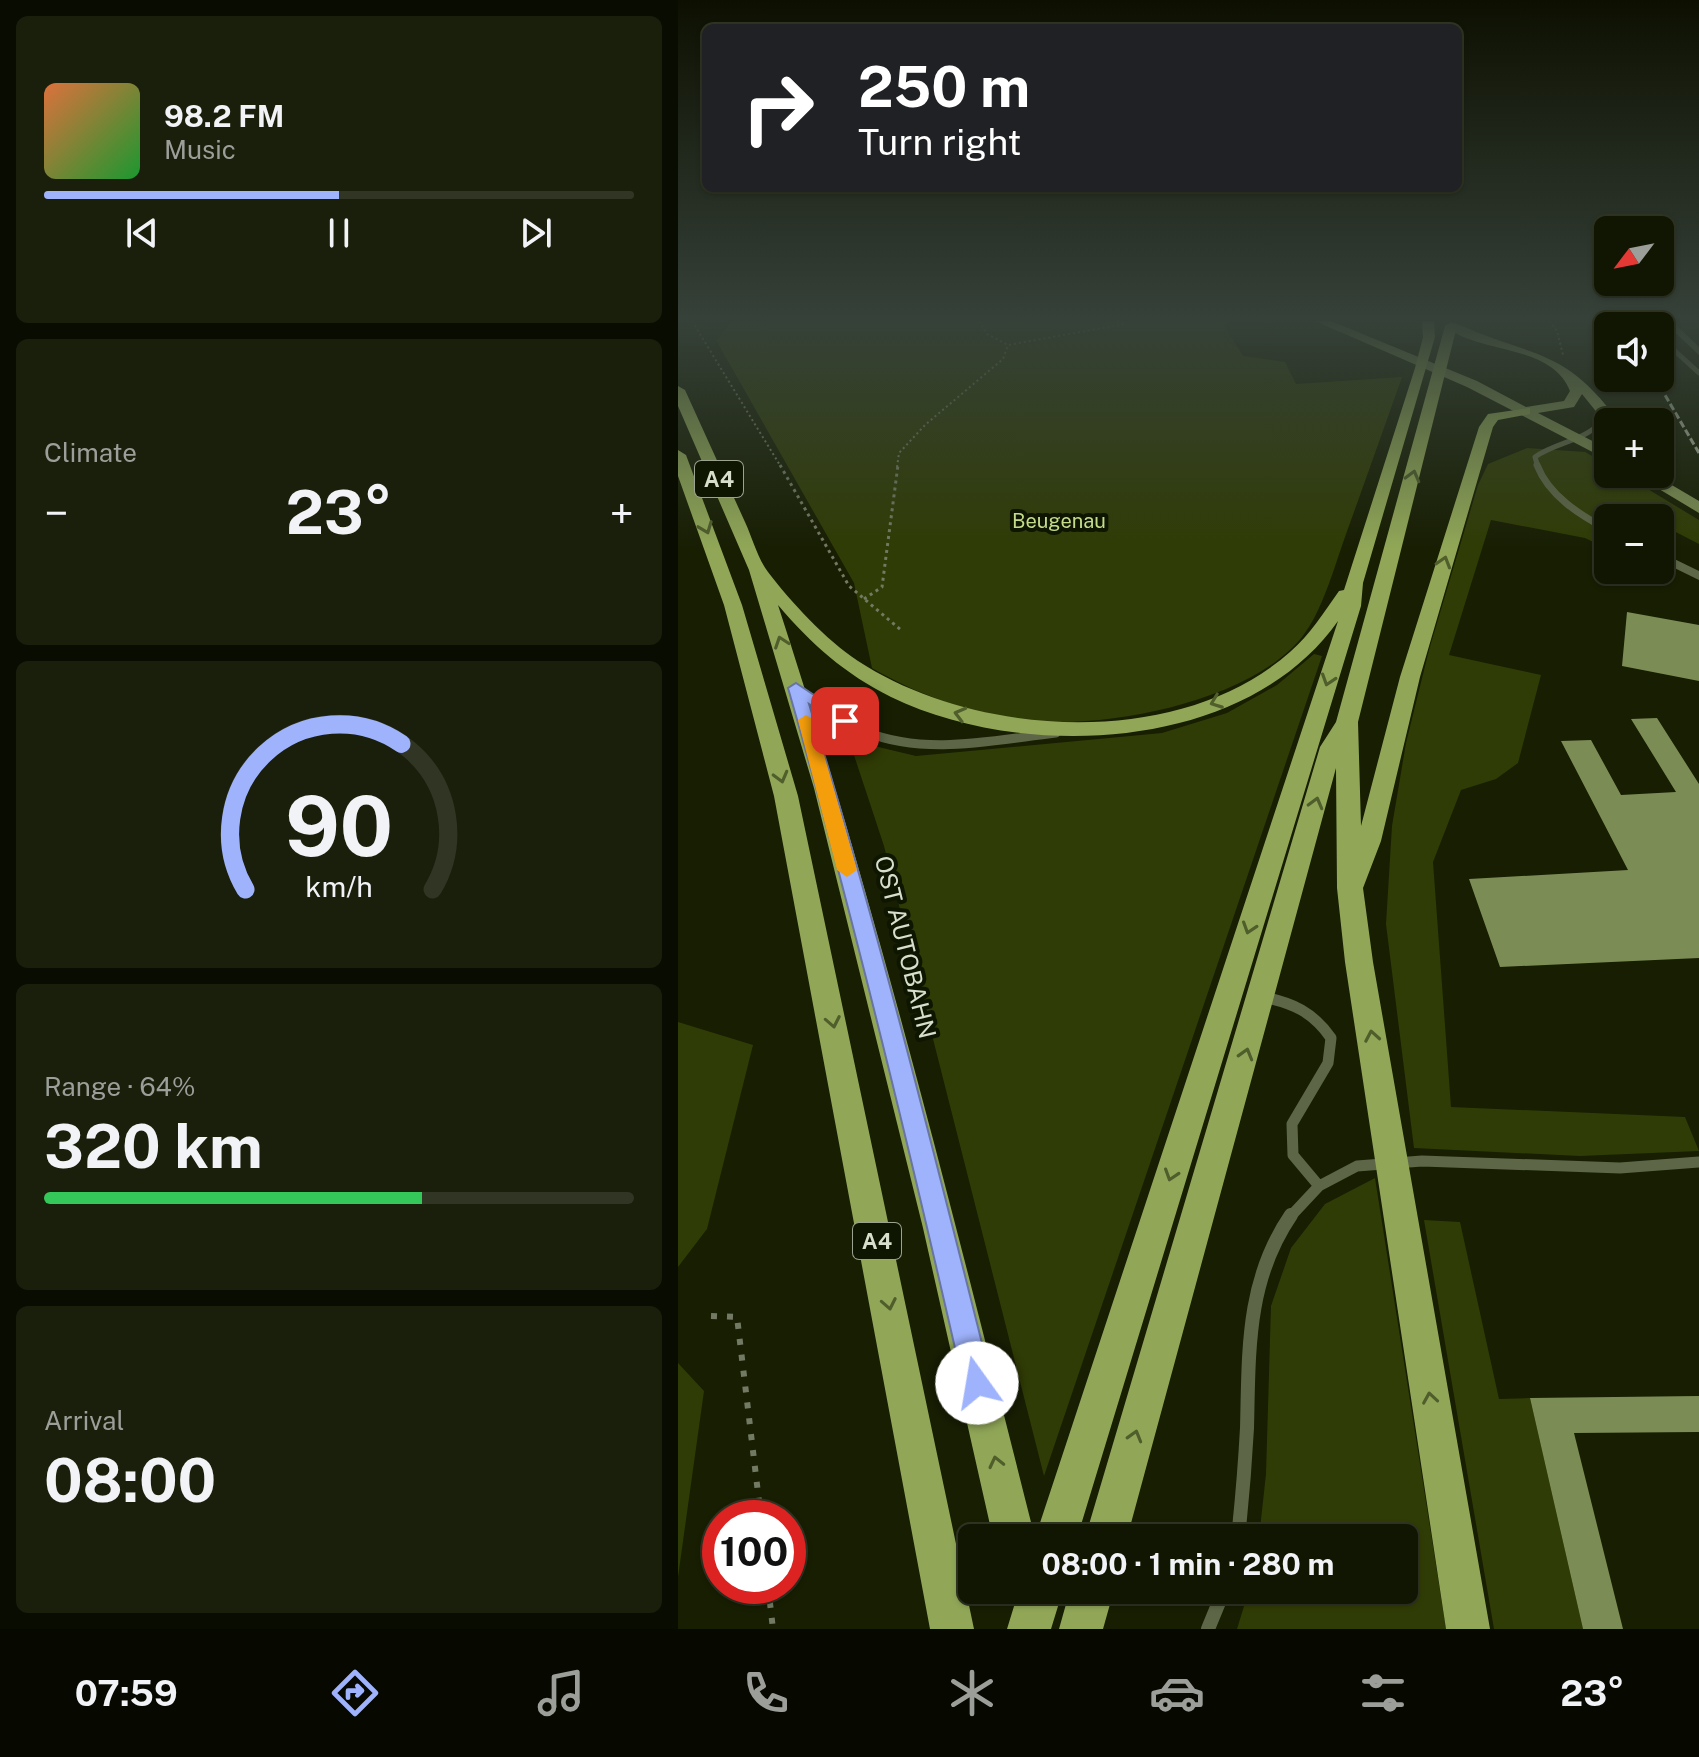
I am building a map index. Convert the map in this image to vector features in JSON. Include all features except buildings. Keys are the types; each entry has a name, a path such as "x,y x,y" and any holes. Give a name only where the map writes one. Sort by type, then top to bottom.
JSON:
{"highway":[{"name":"OST AUTOBAHN","path":"681,397 758,570 826,788 940,1228 1011,1524"},
{"path":"1060,1524 1352,606 1354,583 1413,397"},
{"path":"1432,397 1347,722 1350,888 1359,962 1468,1629"},
{"path":"1350,888 1370,845 1414,663 1486,427 1493,417 1525,411"},
{"name":"A4","path":"678,455 733,605 786,796 952,1629"},
{"path":"758,570 827,646 871,678 917,701 964,716 1052,729 1119,726 1189,712 1257,685 1309,646 1354,583"},
{"path":"1110,1524 1263,997 1331,747 1347,722"},
{"path":"1081,1629 1088,1604"}],"main road":[{"path":"1498,397 1594,447"},
{"path":"1525,411 1569,404 1573,397"},
{"path":"1592,397 1601,408"},
{"path":"1674,482 1696,504"},
{"path":"1667,488 1696,504"}],"street":[{"path":"1674,563 1699,576"}],"lane":[{"path":"1594,521 1568,504 1549,486 1536,469 1535,457 1592,433 1600,423 1596,401"},
{"path":"796,688 868,733 917,743 958,743 1119,726"},
{"path":"1263,997 1292,1003 1318,1018 1331,1038 1328,1063 1292,1124 1293,1155 1319,1186"},
{"path":"1239,1524 1245,1470 1250,1334 1257,1288 1273,1242 1295,1210 1319,1186 1357,1166 1422,1161 1620,1168 1699,1162"},
{"path":"1208,1629 1218,1604"}],"path":[{"path":"740,397 849,586 901,630"},
{"path":"864,599 882,587 899,453 925,425 958,397"},
{"path":"711,1316 737,1317 759,1500"},
{"path":"770,1604 773,1629"}],"green space":[{"name":"Beugenau","path":"748,397 1395,397 1332,576 1309,627 1278,660 1248,679 1212,694 1174,707 1134,715 1058,722 984,713 946,702 872,668 854,583"},
{"path":"1527,448 1585,452 1594,457 1594,488 1646,488 1673,504 1594,504 1594,542 1491,520 1449,655 1541,675 1518,763 1496,779 1461,790 1433,862 1451,1107 1685,1117 1699,1151 1580,1156 1414,1148 1386,924 1392,826 1406,743 1429,650 1478,485 1488,464"},
{"path":"1674,505 1699,520 1699,544 1674,531"},
{"path":"1314,654 1322,656 1044,1476 884,846 849,740 916,756 1162,733 1227,713 1277,685"},
{"path":"678,1022 753,1045 707,1229 678,1267"},
{"path":"1375,1178 1446,1629 1237,1629 1245,1604 1418,1604 1418,1524 1261,1524 1266,1474 1271,1306 1291,1248 1325,1204"},
{"path":"1424,1220 1460,1222 1499,1399 1530,1398 1583,1629 1494,1629"},
{"path":"678,1363 704,1391 678,1577"}],"railway":[{"path":"1666,397 1699,453"}],"slow traffic":[{"path":"806,720 847,870"}],"route":[{"path":"845,721 796,688 826,788 977,1383"}]}
